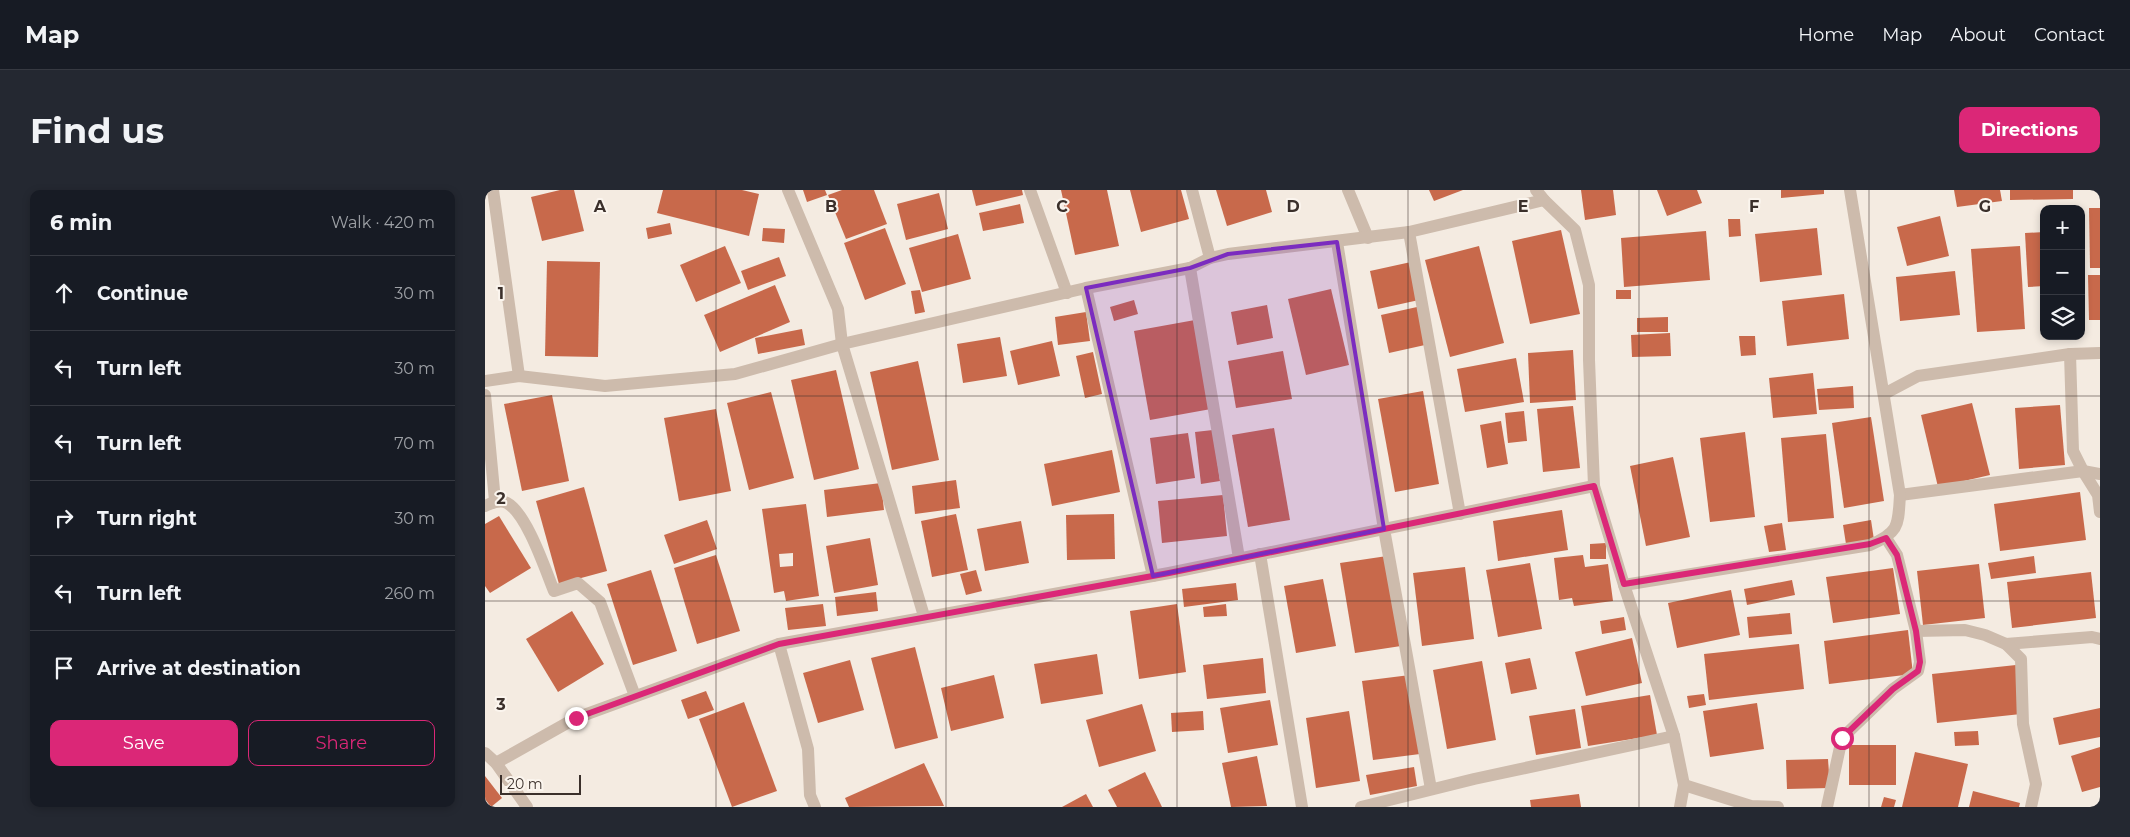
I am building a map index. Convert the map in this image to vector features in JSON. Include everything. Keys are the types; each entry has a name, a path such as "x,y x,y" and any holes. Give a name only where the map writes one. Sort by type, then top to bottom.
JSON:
{"street":[{"path":"493,190 519,376"},
{"path":"788,190 838,310 842,344 925,616"},
{"path":"1030,190 1067,293"},
{"path":"1192,190 1210,258"},
{"path":"1348,190 1368,238"},
{"path":"1624,584 1870,544 1886,538 1898,523 1900,495 1850,190"},
{"path":"485,381 519,376 605,386 735,374 842,344 1087,288 1190,268 1210,258 1228,254 1409,232 1540,195 1575,230 1589,285 1589,360 1594,486 1674,736 1684,786 1680,807"},
{"path":"1409,232 1460,514"},
{"path":"1337,242 1384,529 1431,790"},
{"path":"1190,268 1239,558"},
{"path":"1087,288 1153,576"},
{"path":"1884,394 1918,376 2070,354 2100,353"},
{"path":"2070,354 2073,451 2098,495 2100,512"},
{"path":"485,395 490,504 507,503 524,521 554,591 579,583 601,602 635,696"},
{"path":"1900,495 2083,471 2100,474"},
{"path":"496,763 576,718 779,644 1153,576 1594,486"},
{"path":"1827,807 1842,738 1893,689 1918,671 1920,662 1916,631 1897,555 1886,538"},
{"path":"1260,554 1302,807"},
{"path":"1916,631 1965,630 1985,635 2006,644 2021,659 2023,724 2035,784 2031,807"},
{"path":"2006,644 2092,637 2100,639"},
{"path":"779,644 808,749 811,795 815,807"},
{"path":"1361,807 1674,736"},
{"path":"485,753 496,763 527,807"},
{"path":"1684,786 1751,806 1778,807"}],"highlighted area":[{"path":"1337,242 1384,529 1153,576 1086,288 1190,268 1228,254"}],"building":[{"path":"560,190 574,190 584,231 542,241 531,197"},
{"path":"663,190 742,190 759,194 749,236 657,213"},
{"path":"803,190 825,190 827,195 807,202"},
{"path":"842,190 874,190 887,224 846,239 828,195"},
{"path":"972,190 1022,190 1023,195 976,206"},
{"path":"1061,190 1107,190 1119,246 1075,255"},
{"path":"1130,190 1181,190 1189,219 1141,232"},
{"path":"1216,190 1266,190 1272,212 1227,226"},
{"path":"1429,190 1463,190 1434,201"},
{"path":"1581,190 1613,190 1616,215 1585,220"},
{"path":"1657,190 1697,190 1702,203 1667,216"},
{"path":"1781,190 1824,190 1824,194 1781,198"},
{"path":"1954,190 2000,190 2002,201 1957,207"},
{"path":"2010,190 2073,190 2073,199 2010,200"},
{"path":"939,193 948,229 906,240 897,204"},
{"path":"1020,204 1024,223 983,231 979,213"},
{"path":"2089,208 2100,208 2100,268 2090,268"},
{"path":"1940,216 1949,256 1907,266 1897,227"},
{"path":"1728,219 1740,219 1741,236 1729,237"},
{"path":"670,223 672,234 648,239 646,228"},
{"path":"763,228 785,229 784,243 762,241"},
{"path":"885,228 906,284 865,300 844,243"},
{"path":"1817,228 1822,275 1760,282 1755,234"},
{"path":"1561,230 1580,314 1530,324 1512,241"},
{"path":"1706,231 1710,280 1624,287 1621,238"},
{"path":"2040,232 2040,286 2028,287 2025,233"},
{"path":"958,234 971,279 922,292 909,248"},
{"path":"725,246 741,283 696,302 680,265"},
{"path":"1479,246 1504,343 1450,357 1425,260"},
{"path":"2020,246 2025,329 1977,332 1971,249"},
{"path":"779,257 786,276 748,290 741,271"},
{"path":"547,261 600,262 598,357 545,356"},
{"path":"1411,262 1419,300 1378,309 1370,271"},
{"path":"1955,271 1960,315 1900,321 1896,277"},
{"path":"2088,275 2100,275 2100,320 2089,320"},
{"path":"775,285 790,322 720,352 704,315"},
{"path":"1331,289 1349,365 1306,375 1288,299"},
{"path":"920,290 925,312 915,314 911,291"},
{"path":"1616,290 1631,290 1631,299 1616,299"},
{"path":"1844,294 1849,339 1787,346 1782,301"},
{"path":"1134,300 1138,314 1114,321 1110,307"},
{"path":"1267,305 1273,338 1237,345 1231,312"},
{"path":"1417,307 1425,345 1389,353 1381,315"},
{"path":"1086,312 1090,341 1058,345 1055,317"},
{"path":"1668,317 1668,332 1637,332 1637,318"},
{"path":"1195,320 1211,409 1150,420 1134,331"},
{"path":"802,329 805,345 758,354 755,338"},
{"path":"1670,333 1671,356 1632,357 1631,335"},
{"path":"1739,336 1755,336 1756,355 1741,356"},
{"path":"1000,337 1007,376 963,383 957,344"},
{"path":"1052,341 1060,376 1018,385 1010,351"},
{"path":"1573,350 1576,400 1530,403 1528,353"},
{"path":"1283,351 1292,399 1236,408 1228,361"},
{"path":"1093,352 1102,394 1085,398 1076,356"},
{"path":"1516,358 1524,402 1465,412 1457,369"},
{"path":"918,361 939,460 892,470 870,372"},
{"path":"836,370 859,469 814,480 791,380"},
{"path":"1813,373 1817,414 1773,418 1769,378"},
{"path":"1853,386 1854,408 1819,410 1817,389"},
{"path":"1423,391 1439,484 1395,492 1378,399"},
{"path":"771,392 794,478 749,490 727,403"},
{"path":"552,395 569,481 522,491 504,404"},
{"path":"1972,403 1990,475 1938,487 1921,415"},
{"path":"2060,405 2065,465 2019,469 2015,408"},
{"path":"1573,406 1580,468 1543,472 1537,409"},
{"path":"716,409 731,491 679,501 664,418"},
{"path":"1524,411 1527,441 1508,443 1505,413"},
{"path":"1871,417 1884,501 1844,508 1832,423"},
{"path":"1501,421 1508,464 1487,468 1480,425"},
{"path":"1274,428 1290,520 1248,527 1232,435"},
{"path":"1213,430 1220,481 1201,484 1195,432"},
{"path":"1745,432 1755,517 1710,522 1700,438"},
{"path":"1188,433 1195,478 1156,484 1150,438"},
{"path":"1826,434 1834,518 1788,522 1781,438"},
{"path":"1112,450 1120,492 1052,506 1044,464"},
{"path":"1673,457 1690,537 1646,546 1630,466"},
{"path":"956,480 960,508 915,514 912,486"},
{"path":"881,483 884,510 827,517 824,490"},
{"path":"584,487 607,571 559,584 536,501"},
{"path":"2080,492 2086,540 2000,551 1994,504"},
{"path":"1223,495 1227,536 1162,543 1158,501"},
{"path":"806,504 819,596 786,601 784,591 774,593 762,509","holes":["793,553 793,566 780,567 779,554"]},
{"path":"1562,510 1568,550 1498,561 1493,521"},
{"path":"956,514 968,570 932,577 921,521"},
{"path":"1114,514 1115,559 1067,560 1066,515"},
{"path":"499,516 531,568 490,593 485,586 485,524"},
{"path":"707,520 717,549 674,564 664,535"},
{"path":"1871,520 1874,540 1846,544 1843,525"},
{"path":"1021,521 1029,563 985,571 977,529"},
{"path":"1782,523 1786,550 1769,552 1764,526"},
{"path":"870,538 878,585 834,593 826,546"},
{"path":"1606,543 1606,559 1590,559 1590,544"},
{"path":"716,555 740,631 697,644 674,568"},
{"path":"1583,555 1585,567 1608,564 1613,601 1574,606 1572,598 1559,600 1554,558"},
{"path":"1387,556 1401,646 1355,653 1340,563"},
{"path":"2034,556 2036,573 1991,579 1988,563"},
{"path":"1530,563 1542,629 1498,637 1486,570"},
{"path":"1979,564 1985,618 1923,625 1917,571"},
{"path":"1465,567 1474,639 1422,646 1413,573"},
{"path":"1893,568 1900,614 1833,623 1826,577"},
{"path":"651,570 677,651 633,665 607,584"},
{"path":"976,570 982,591 966,595 960,574"},
{"path":"2091,572 2096,618 2012,628 2007,582"},
{"path":"1323,579 1336,646 1296,653 1284,586"},
{"path":"1792,580 1795,595 1747,605 1744,589"},
{"path":"1236,583 1238,600 1184,607 1182,589"},
{"path":"1731,590 1740,635 1677,648 1668,603"},
{"path":"876,592 878,611 837,616 835,597"},
{"path":"823,604 826,626 788,630 785,608"},
{"path":"1177,604 1186,672 1139,679 1130,611"},
{"path":"1226,604 1227,616 1204,617 1203,607"},
{"path":"572,611 604,664 558,692 526,639"},
{"path":"1790,613 1792,634 1749,638 1747,617"},
{"path":"1624,617 1626,630 1602,634 1600,621"},
{"path":"1908,630 1913,674 1829,684 1824,641"},
{"path":"1632,638 1642,683 1586,696 1575,652"},
{"path":"1799,644 1804,689 1709,700 1704,654"},
{"path":"915,647 938,738 895,749 871,658"},
{"path":"1097,654 1103,694 1041,704 1034,664"},
{"path":"1263,658 1266,693 1207,699 1203,665"},
{"path":"1530,658 1537,689 1511,694 1505,663"},
{"path":"850,660 864,710 818,723 803,673"},
{"path":"1482,661 1496,740 1447,749 1433,670"},
{"path":"2016,665 2021,714 1937,723 1932,674"},
{"path":"994,675 1004,718 951,731 941,688"},
{"path":"1410,675 1420,754 1373,760 1362,681"},
{"path":"706,691 714,710 688,719 681,700"},
{"path":"1704,694 1706,705 1689,708 1687,696"},
{"path":"1650,695 1657,735 1588,746 1581,706"},
{"path":"1270,700 1278,745 1228,753 1220,708"},
{"path":"744,702 777,791 732,807 699,719"},
{"path":"1757,703 1764,749 1710,757 1703,711"},
{"path":"1142,704 1156,751 1099,767 1086,720"},
{"path":"2100,708 2100,737 2059,745 2053,718"},
{"path":"1575,709 1581,748 1536,755 1529,716"},
{"path":"1203,711 1204,730 1172,732 1171,713"},
{"path":"1349,711 1360,781 1316,788 1306,718"},
{"path":"1978,731 1979,745 1955,746 1954,732"},
{"path":"1849,745 1896,745 1896,785 1849,785"},
{"path":"2100,747 2100,787 2082,792 2071,756"},
{"path":"1915,752 1968,764 1958,807 1902,807"},
{"path":"1257,756 1267,806 1231,807 1222,763"},
{"path":"1828,759 1830,788 1787,789 1786,760"},
{"path":"924,763 944,806 849,807 845,798"},
{"path":"1414,767 1417,786 1370,795 1366,775"},
{"path":"1145,772 1162,807 1117,807 1108,790"},
{"path":"485,776 502,798 491,807 485,799"},
{"path":"1973,791 2020,803 2019,807 1969,807"},
{"path":"1086,794 1093,807 1062,807"},
{"path":"1579,794 1581,807 1531,807 1530,800"},
{"path":"1884,797 1896,800 1894,807 1881,807"}],"route":[{"path":"576,718 779,644 1169,573 1594,486 1624,584 1870,544 1886,538 1897,555 1916,631 1920,662 1918,671 1893,689 1842,738"}]}
